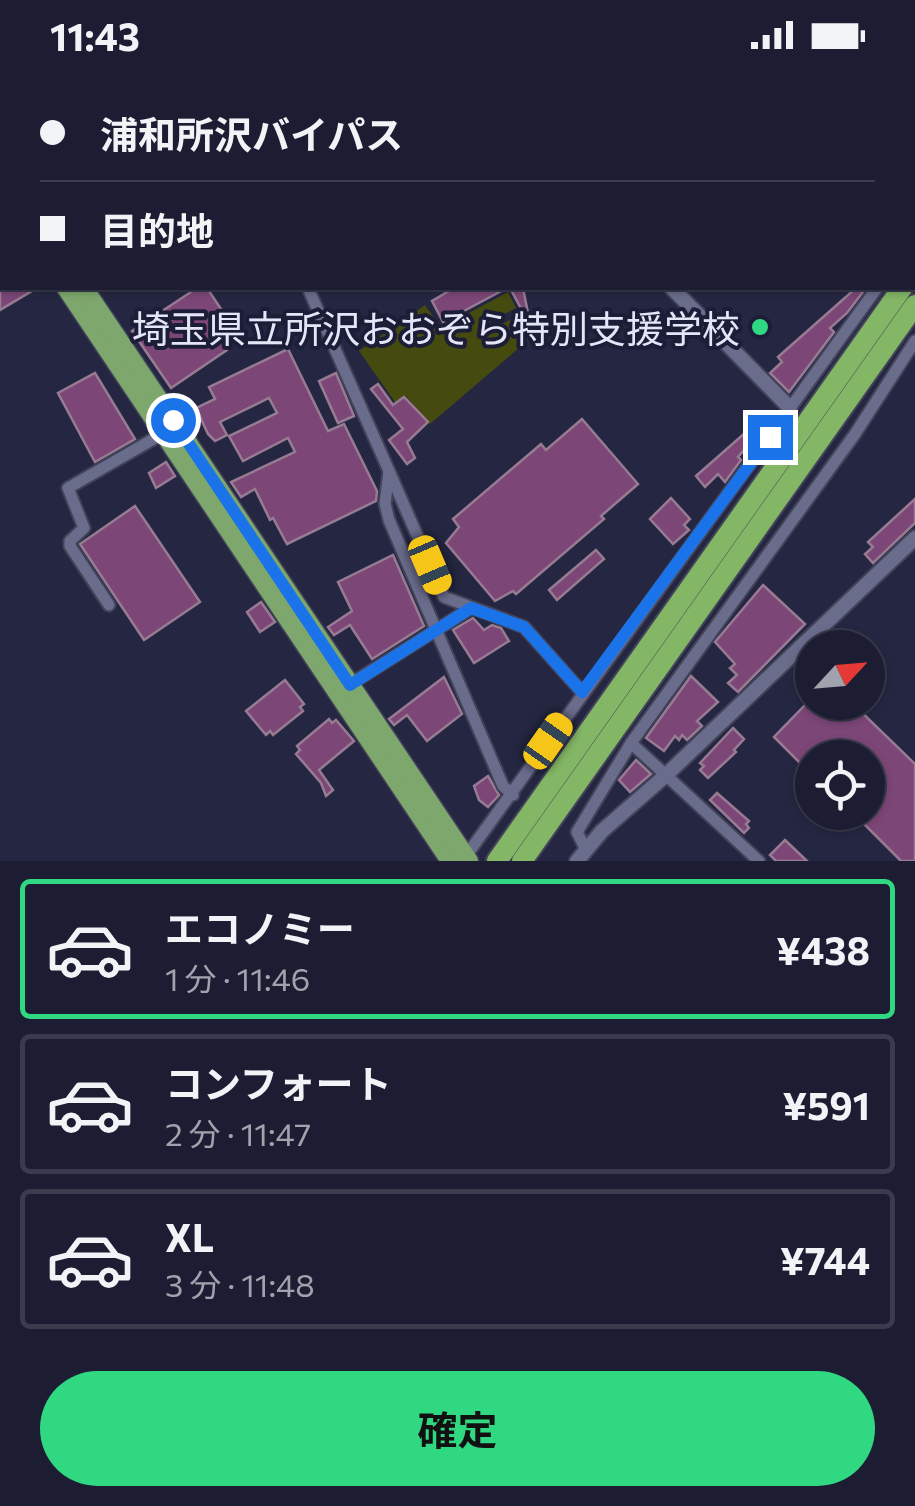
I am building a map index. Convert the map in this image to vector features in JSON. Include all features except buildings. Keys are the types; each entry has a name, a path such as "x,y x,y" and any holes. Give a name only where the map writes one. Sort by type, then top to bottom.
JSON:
{"highway":[{"path":"67,290 462,859"},
{"path":"85,290 462,859"},
{"path":"497,861 901,290"},
{"path":"522,861 915,305"},
{"path":"536,861 619,724"}],"street":[{"path":"309,290 444,597 524,627 582,692"},
{"path":"674,290 790,408"},
{"path":"462,859 513,796 582,692 876,290"},
{"path":"581,854 577,832 631,742 855,434 915,341"},
{"path":"109,605 70,546 84,528 68,488 164,433"},
{"path":"389,471 385,504 389,520 504,786 513,796"},
{"path":"581,854 915,538"},
{"path":"350,685 471,608"},
{"path":"631,742 759,861"}],"green space":[{"path":"508,292 516,308 490,322 492,329 516,317 525,334 533,336 430,424 405,395 395,402 359,351 425,305 439,325 447,325"}],"place":[{"name":"埼玉県立所沢おおぞら特別支援学校","path":"760,327"}],"route":[{"path":"173,420 350,685 471,608 524,627 582,692 770,437"}]}
